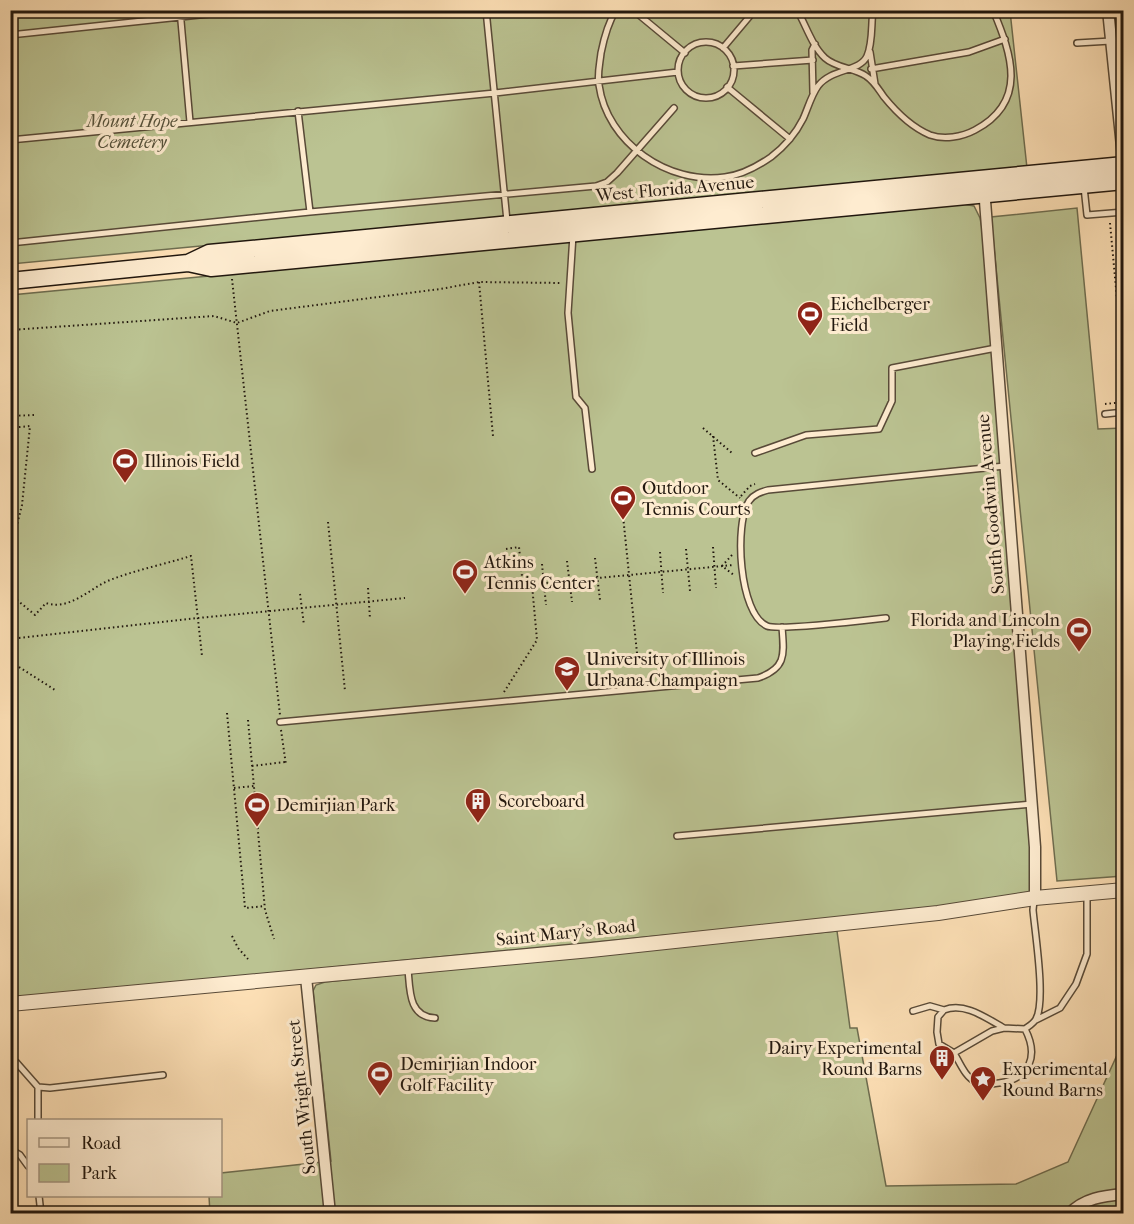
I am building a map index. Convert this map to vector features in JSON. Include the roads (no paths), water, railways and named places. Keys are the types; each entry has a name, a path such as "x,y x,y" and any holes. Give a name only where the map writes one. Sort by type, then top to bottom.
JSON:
{"main road":[{"name":"West Florida Avenue","path":"232,266 572,226 984,187 1124,165"},
{"name":"West Florida Avenue","path":"984,187 1084,185 1124,181"},
{"name":"West Florida Avenue","path":"232,266 507,225 572,226"},
{"path":"10,281 188,263 212,268 232,266"}],"street":[{"path":"1108,10 1124,165"},
{"name":"South Goodwin Avenue","path":"984,187 1032,804 1035,898"},
{"name":"Saint Mary's Road","path":"10,1004 408,967 915,915 1035,898 1124,890"},
{"name":"South Wright Street","path":"306,977 330,1214"},
{"path":"1069,1214 1083,1202 1124,1194"}],"lane":[{"path":"10,35 180,14 247,10"},
{"path":"486,10 507,225"},
{"path":"616,10 603,44 598,82 607,113 619,131 638,152 674,173 694,177 726,177 753,167 771,157 790,139 803,118 813,93 827,77 856,67 864,60 869,47"},
{"path":"633,10 685,53"},
{"path":"723,48 755,10"},
{"path":"797,10 824,57 846,69 866,76 902,117 930,135 953,137 968,133 990,120 1006,100 1010,88 1012,74 1010,57 993,10"},
{"path":"873,10 869,47 871,69 876,87"},
{"path":"180,14 190,122"},
{"path":"871,69 969,52 1005,39"},
{"path":"1077,43 1111,41"},
{"path":"706,42 723,48 729,55 733,66 728,87 719,95 701,98 693,95 680,82 678,72 679,64 685,53 697,44 706,42"},
{"path":"813,93 812,50 815,44"},
{"path":"733,66 813,60"},
{"path":"10,141 495,93 678,72"},
{"path":"728,87 790,139"},
{"path":"10,243 309,212 596,186 607,182 618,173 674,108"},
{"path":"298,111 309,212"},
{"path":"1084,185 1087,215 1124,212"},
{"path":"572,226 568,313 576,398 585,408 592,469"},
{"path":"755,453 806,435 879,429 892,400 892,368 996,348"},
{"path":"1105,414 1124,412"},
{"path":"886,618 782,627 768,627 761,622 745,588 741,564 743,519 749,502 756,494 768,490 1005,466"},
{"path":"280,722 758,678 771,674 781,664 784,649 782,627"},
{"path":"676,836 1032,804"},
{"path":"954,1053 992,1031 1004,1028 1026,1029 1036,1020 1060,1008 1076,984 1087,954 1088,892"},
{"path":"1035,898 1033,910 1040,991 1036,1020"},
{"path":"408,967 411,1001 417,1011 427,1018 435,1018"},
{"path":"913,1011 930,1006 944,1010"},
{"path":"1004,1028 963,1007 952,1007 944,1010 938,1017 937,1032 939,1044 954,1053 964,1071 977,1083 990,1084 1006,1082 1027,1069 1032,1051 1026,1029"},
{"path":"10,1059 16,1062 38,1087 38,1119"},
{"path":"38,1087 50,1088 163,1075"},
{"path":"10,1149 20,1155 27,1165"},
{"path":"39,1197 41,1214"}],"place":[{"name":"Eichelberger Field","path":"810,337"},
{"name":"Illinois Field","path":"125,484"},
{"name":"Outdoor Tennis Courts","path":"623,521"},
{"name":"Atkins Tennis Center","path":"465,595"},
{"name":"Florida and Lincoln Playing Fields","path":"1079,653"},
{"name":"University of Illinois Urbana-Champaign","path":"567,692"},
{"name":"Scoreboard","path":"478,824"},
{"name":"Demirjian Park","path":"257,828"},
{"name":"Dairy Experimental Round Barns","path":"942,1081"},
{"name":"Demirjian Indoor Golf Facility","path":"380,1097"},
{"name":"Experimental Round Barns","path":"983,1102"}],"park label":[{"name":"Mount Hope Cemetery","path":"132,131"}]}
